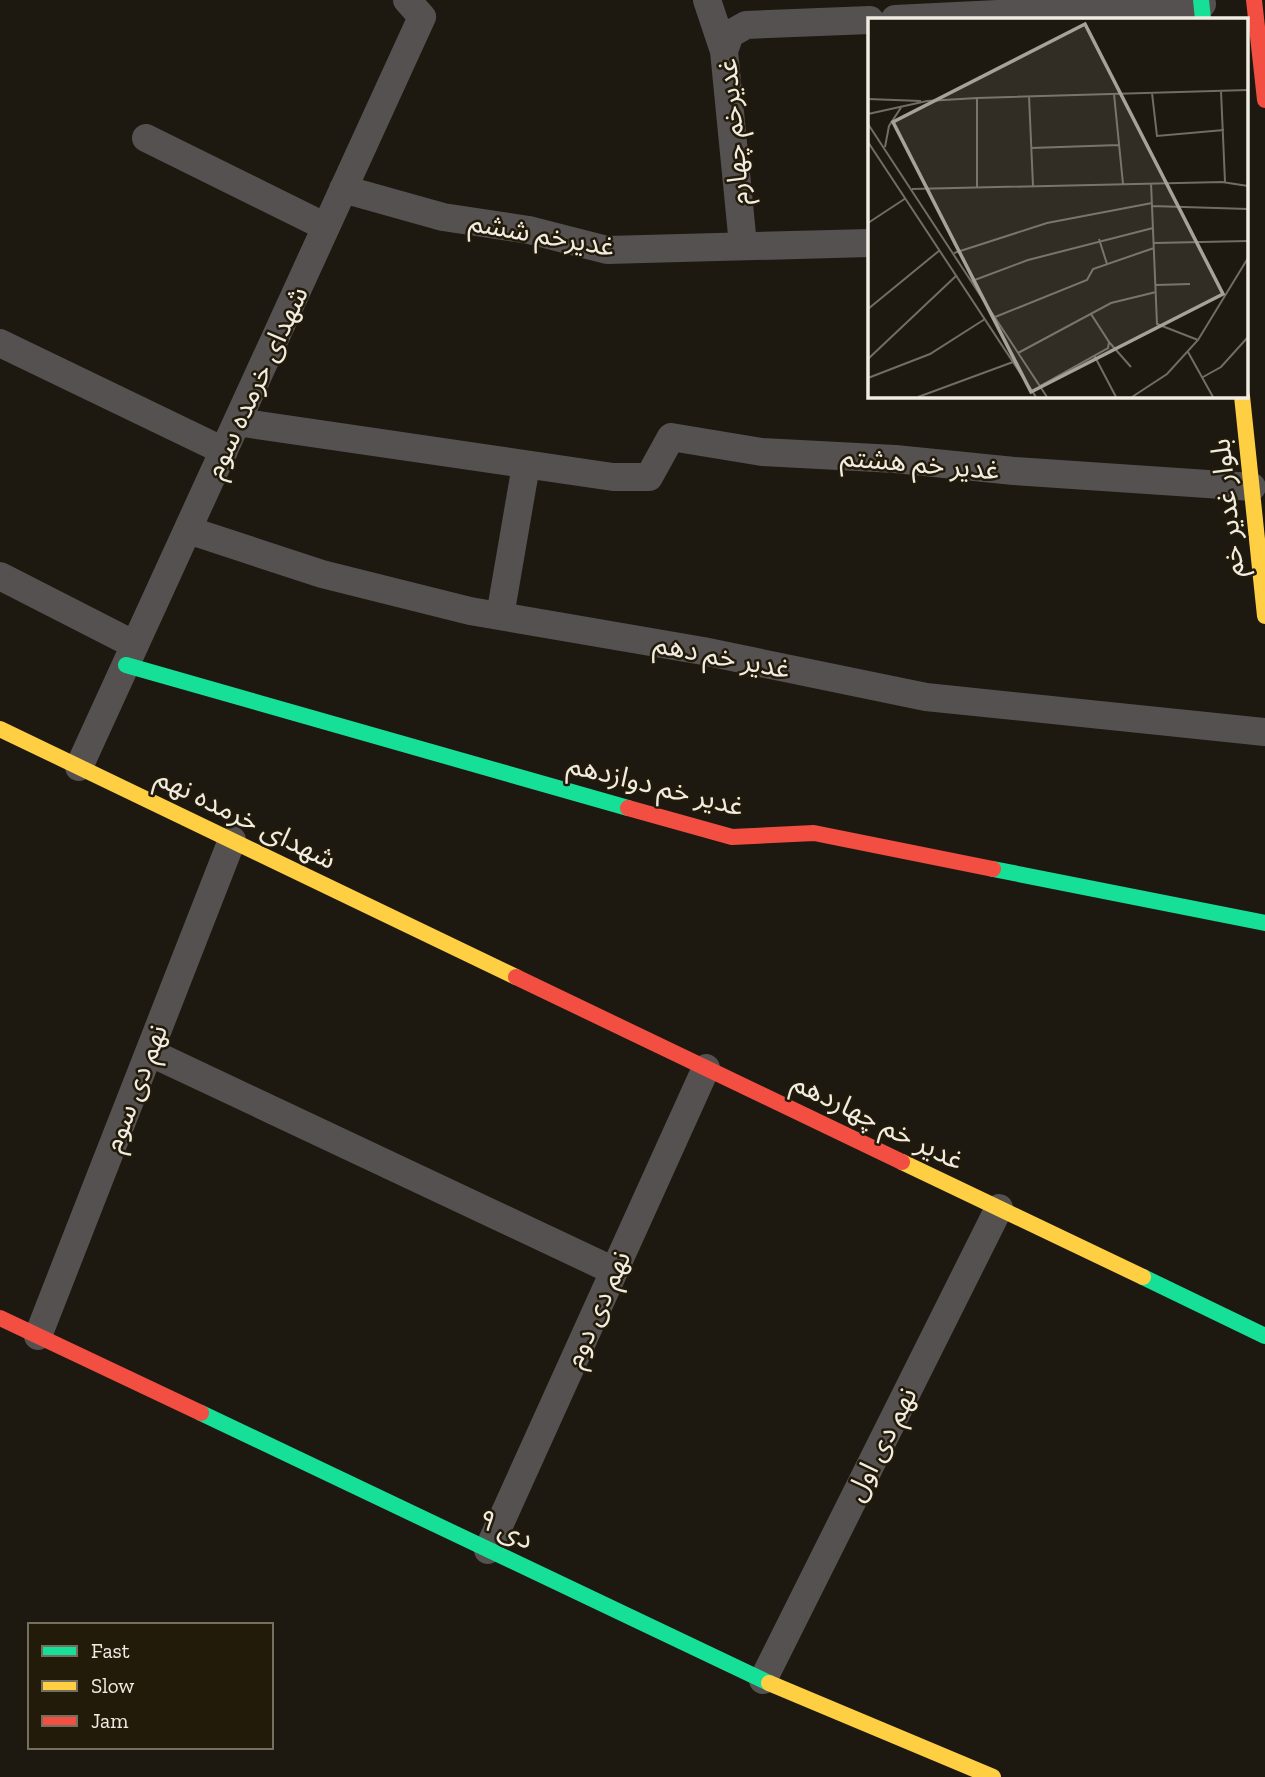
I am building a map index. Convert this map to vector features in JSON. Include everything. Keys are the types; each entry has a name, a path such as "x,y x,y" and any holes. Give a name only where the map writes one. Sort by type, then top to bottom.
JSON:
{"street":[{"name":"شهدای خرمده سوم","path":"79,767 422,17 407,0"},
{"path":"707,0 724,51"},
{"path":"1254,0 1265,100"},
{"path":"923,18 1202,8"},
{"name":"غدیرخم چهارم","path":"743,246 724,51 730,34 746,25 834,11 868,20"},
{"path":"146,138 326,228"},
{"name":"غدیرخم ششم","path":"344,189 443,217 529,230 607,250 868,243"},
{"path":"0,343 224,451"},
{"name":"بلوار غدیر خم","path":"1242,397 1265,616"},
{"path":"237,422 526,465 500,616"},
{"name":"غدیر خم هشتم","path":"526,465 613,477 649,477 671,437 762,452 895,459 1014,471 1252,487"},
{"name":"غدیر خم دهم","path":"188,530 322,574 470,611 703,651 926,697 1265,732"},
{"path":"0,576 131,655"},
{"name":"غدیر خم دوازدهم","path":"131,655 732,836 814,833 1265,923"},
{"name":"شهدای خرمده نهم","path":"0,729 469,954"},
{"name":"نهم دی سوم","path":"38,1336 232,840"},
{"name":"غدیر خم چهاردهم","path":"469,954 1265,1336"},
{"path":"149,1052 614,1271"},
{"name":"نهم دی دوم","path":"488,1550 706,1068"},
{"name":"نهم دی اول","path":"763,1680 999,1208"},
{"name":"۹ دی","path":"0,1318 763,1680 993,1777"}],"traffic: fast":[{"path":"1201,0 1203,18"},
{"path":"126,665 628,808"},
{"path":"993,869 1265,923"},
{"path":"1143,1277 1265,1336"},
{"path":"201,1413 769,1683"}],"traffic: slow":[{"path":"1242,397 1265,616"},
{"path":"0,729 516,977"},
{"path":"902,1162 1143,1277"},
{"path":"769,1683 993,1777"}],"traffic: jam":[{"path":"1254,0 1265,100"},
{"path":"628,808 732,837 814,833 993,869"},
{"path":"516,977 902,1162"},
{"path":"0,1318 201,1413"}]}
